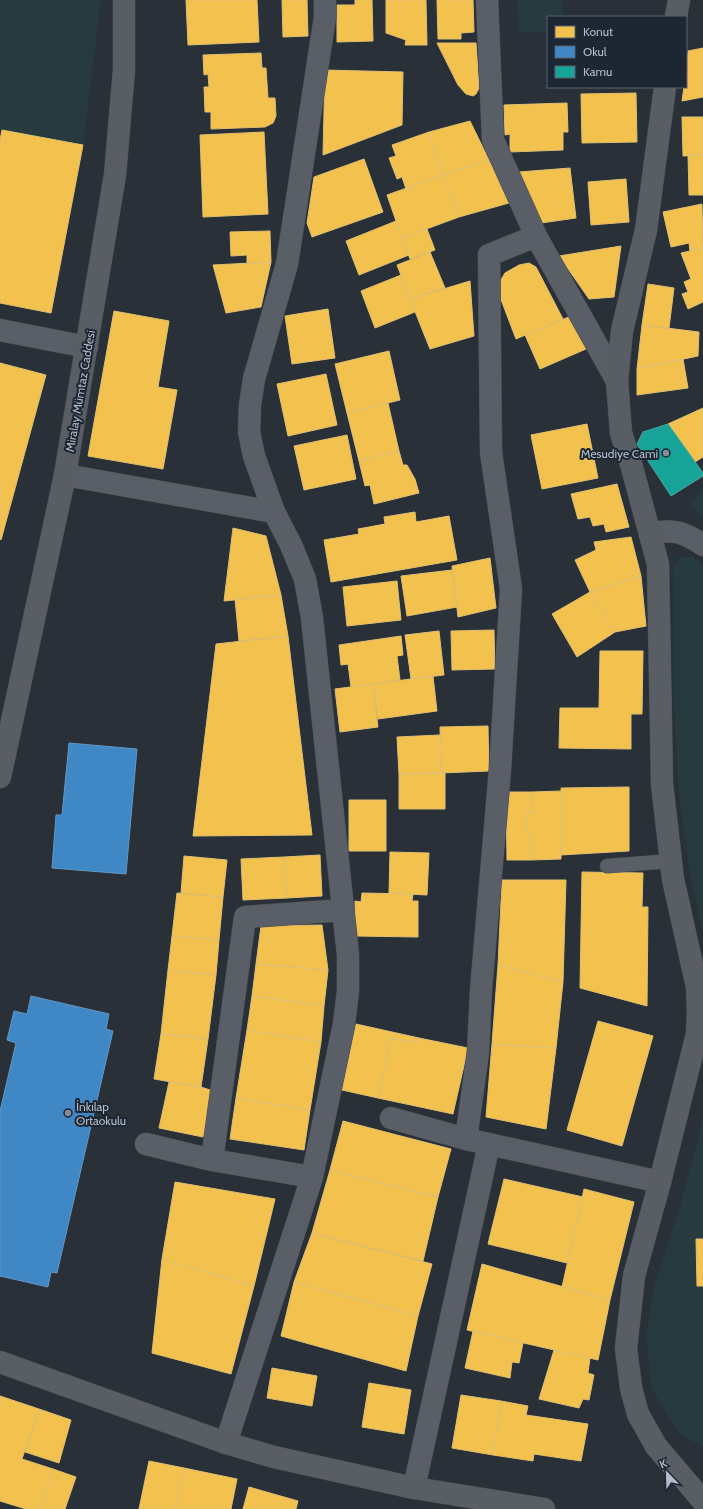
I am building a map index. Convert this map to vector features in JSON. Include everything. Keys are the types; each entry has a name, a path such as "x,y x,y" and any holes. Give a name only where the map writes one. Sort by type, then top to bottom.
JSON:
{"main road":[{"name":"Miralay Mümtaz Caddesi","path":"0,777 65,475 115,175 124,70 124,0"},
{"path":"676,16 679,0"},
{"path":"665,88 646,230 622,331 617,381 621,433 651,534 658,564 662,784 671,861 696,987 698,1010 697,1034 660,1182 634,1276 628,1313 626,1348 631,1388 638,1414 656,1446 703,1501"},
{"path":"0,1362 226,1443 274,1457 414,1488 477,1504 544,1509"}],"street":[{"path":"226,1443 312,1177 344,1024 348,992 348,962 343,910 312,618 305,579 291,545 274,512 254,456 249,432 250,405 254,379 287,264 325,17 325,0"},
{"path":"487,0 493,140 536,236 617,381"},
{"path":"466,1139 478,1053 481,990 500,770 511,589 491,452 489,255 536,236"},
{"path":"0,330 87,347"},
{"path":"65,475 274,512"},
{"path":"651,534 668,530 686,534 703,545"},
{"path":"212,1160 245,917 343,910"},
{"path":"391,1118 466,1139 660,1182"},
{"path":"146,1144 212,1160 312,1177"},
{"path":"414,1488 489,1144"}],"lane":[{"path":"607,866 671,861"}],"green space":[{"path":"0,0 101,0 83,145 0,130"},
{"path":"517,0 562,0 563,16 547,16 547,31 519,33"},
{"path":"703,489 703,518 690,505"},
{"path":"692,556 703,565 703,933 691,877 682,820 675,729 673,566 680,558"},
{"path":"703,1119 703,1447 679,1433 652,1389 646,1337 654,1287 681,1203"}],"building: Konut":[{"path":"186,0 257,0 259,42 188,45"},
{"path":"282,0 307,0 308,36 283,37"},
{"path":"355,0 372,0 373,41 337,42 337,5 355,5"},
{"path":"386,0 426,0 427,45 405,45 406,40 386,33"},
{"path":"437,0 473,0 474,32 461,33 461,39 438,39"},
{"path":"437,43 476,43 479,88 476,94 473,96 466,94 458,85"},
{"path":"703,48 703,97 682,101 684,88 687,88 688,51"},
{"path":"261,53 262,68 266,68 268,98 275,98 276,116 273,123 265,127 211,129 211,112 205,112 204,87 209,87 208,74 204,75 203,55"},
{"path":"325,70 403,72 402,125 323,155"},
{"path":"636,93 637,142 582,143 581,94"},
{"path":"567,103 568,132 563,132 563,150 510,152 510,134 505,135 504,105"},
{"path":"682,117 703,117 703,155 683,156"},
{"path":"470,121 489,160 443,175 429,132"},
{"path":"2,130 83,145 51,313 0,303 0,140"},
{"path":"264,132 268,214 203,217 200,135"},
{"path":"429,132 443,175 406,189 402,177 397,179 389,158 396,156 392,145"},
{"path":"688,155 703,155 703,195 689,195"},
{"path":"364,159 383,212 312,237 307,223 314,177"},
{"path":"489,160 509,203 459,217 443,175"},
{"path":"570,168 576,218 541,223 519,172"},
{"path":"443,175 459,217 402,238 387,195"},
{"path":"626,179 629,222 591,225 588,182"},
{"path":"702,204 703,248 690,251 689,243 671,247 663,212"},
{"path":"396,221 409,255 359,275 346,241"},
{"path":"427,229 435,250 410,259 402,238"},
{"path":"270,231 271,262 247,263 247,255 231,256 230,232"},
{"path":"621,246 614,297 589,299 559,256"},
{"path":"703,248 703,302 688,309 682,294 688,292 684,282 691,279 681,253"},
{"path":"430,252 445,288 410,299 397,265"},
{"path":"271,262 261,307 226,313 213,265"},
{"path":"529,263 536,267 563,319 516,339 500,297 499,283 505,273 519,265"},
{"path":"401,275 415,312 375,328 361,291"},
{"path":"470,281 474,336 430,349 410,299"},
{"path":"648,284 674,288 669,328 642,325"},
{"path":"328,309 335,358 292,364 285,316"},
{"path":"114,311 169,321 158,387 177,390 163,469 88,456"},
{"path":"571,316 586,349 540,369 525,335"},
{"path":"642,325 699,332 698,356 637,369"},
{"path":"389,351 400,400 347,413 335,364"},
{"path":"683,359 688,388 637,395 637,369"},
{"path":"0,363 46,375 1,540 0,539"},
{"path":"326,374 337,425 288,436 277,384"},
{"path":"388,403 399,451 359,461 347,413"},
{"path":"703,408 703,457 695,462 668,424"},
{"path":"587,424 598,478 542,489 531,435"},
{"path":"347,435 356,479 304,490 294,446"},
{"path":"399,451 403,465 407,465 415,479 419,493 374,504 370,485 365,486 359,461"},
{"path":"617,484 629,527 606,532 604,524 593,526 590,517 578,519 571,494"},
{"path":"415,512 416,522 449,516 457,560 331,582 324,540 359,534 358,529 385,524 384,517"},
{"path":"233,528 266,536 281,595 224,601"},
{"path":"631,537 641,576 590,592 575,560 596,550 594,542"},
{"path":"490,558 496,608 458,617 452,566"},
{"path":"452,570 457,607 407,616 401,576"},
{"path":"641,576 646,626 615,632 590,592"},
{"path":"397,581 401,620 347,626 343,587"},
{"path":"590,592 615,632 577,657 552,614"},
{"path":"281,595 288,636 239,641 235,599"},
{"path":"494,630 495,669 452,670 451,631"},
{"path":"439,631 444,675 411,679 405,635"},
{"path":"288,636 312,835 193,836 216,644"},
{"path":"401,636 403,655 397,656 400,680 351,687 348,664 341,665 339,645"},
{"path":"600,651 643,651 642,714 631,714 631,749 559,748 560,708 599,708"},
{"path":"433,676 437,711 378,719 373,684"},
{"path":"373,684 378,727 340,732 335,689"},
{"path":"488,726 489,771 441,773 440,727"},
{"path":"440,735 441,773 399,774 397,737"},
{"path":"445,773 445,809 399,809 399,774"},
{"path":"629,787 629,851 561,855 561,788"},
{"path":"561,791 561,859 531,860 531,832 527,832 527,812 533,812 532,792"},
{"path":"506,792 532,792 533,812 527,812 527,832 531,832 531,860 507,860"},
{"path":"349,800 386,800 386,851 349,851"},
{"path":"390,852 429,853 427,895 389,893"},
{"path":"320,855 322,896 287,898 284,857"},
{"path":"184,856 227,860 223,897 181,893"},
{"path":"284,857 287,898 243,900 241,859"},
{"path":"582,872 643,873 642,907 648,907 647,1006 580,988"},
{"path":"502,880 566,880 563,982 498,965"},
{"path":"177,893 223,897 219,940 172,936"},
{"path":"362,893 413,894 412,901 418,901 418,937 355,936 355,901 361,902"},
{"path":"322,925 328,970 256,964 261,926"},
{"path":"172,936 219,940 216,975 168,970"},
{"path":"256,964 328,970 324,1006 252,996"},
{"path":"498,965 563,982 556,1048 492,1044"},
{"path":"168,970 216,975 208,1039 161,1034"},
{"path":"252,996 324,1006 321,1042 247,1030"},
{"path":"598,1021 653,1036 622,1146 567,1130"},
{"path":"356,1024 419,1038 418,1043 391,1038 378,1098 342,1090"},
{"path":"247,1030 321,1042 310,1110 236,1098"},
{"path":"161,1034 208,1039 201,1087 154,1079"},
{"path":"391,1038 418,1043 419,1038 468,1048 453,1114 378,1098"},
{"path":"492,1044 556,1048 546,1129 486,1117"},
{"path":"169,1082 201,1087 213,1091 203,1137 159,1128"},
{"path":"236,1098 310,1110 304,1150 230,1139"},
{"path":"343,1121 451,1149 438,1197 330,1170"},
{"path":"330,1170 438,1197 423,1261 312,1233"},
{"path":"504,1179 583,1197 567,1263 488,1244"},
{"path":"175,1182 275,1199 254,1286 162,1259"},
{"path":"584,1189 634,1202 610,1300 562,1287"},
{"path":"312,1233 432,1264 418,1316 294,1282"},
{"path":"696,1239 703,1239 703,1286 697,1286"},
{"path":"162,1259 254,1286 231,1374 152,1353"},
{"path":"482,1264 610,1300 598,1360 467,1330"},
{"path":"294,1282 418,1316 406,1371 281,1336"},
{"path":"473,1331 523,1343 519,1363 512,1362 510,1378 465,1368"},
{"path":"554,1350 590,1358 588,1373 594,1375 589,1400 583,1399 579,1408 539,1399"},
{"path":"272,1368 317,1376 312,1406 267,1398"},
{"path":"369,1383 411,1390 404,1434 362,1427"},
{"path":"461,1395 501,1401 493,1455 452,1448"},
{"path":"0,1396 39,1409 22,1459 53,1469 40,1509 26,1509 0,1501"},
{"path":"501,1401 528,1406 526,1415 588,1424 581,1461 534,1454 533,1461 493,1455"},
{"path":"39,1409 71,1420 59,1463 25,1452"},
{"path":"149,1461 184,1468 175,1509 139,1509"},
{"path":"184,1468 237,1479 231,1509 175,1509"},
{"path":"53,1469 76,1477 65,1509 40,1509"},
{"path":"249,1487 298,1501 296,1509 243,1509"}],"building: Okul":[{"path":"69,743 137,749 126,874 52,868 56,815 62,815"},
{"path":"31,996 109,1014 106,1029 113,1031 57,1273 51,1272 48,1287 0,1276 0,1111 16,1043 7,1040 14,1011 27,1014"}],"building: Kamu":[{"name":"Mesudiye Cami","path":"668,424 703,473 703,476 671,496 637,444 643,432"}],"place":[{"name":"Mesudiye Cami","path":"666,453"},
{"name":"İnkılap Ortaokulu","path":"68,1113"}]}
